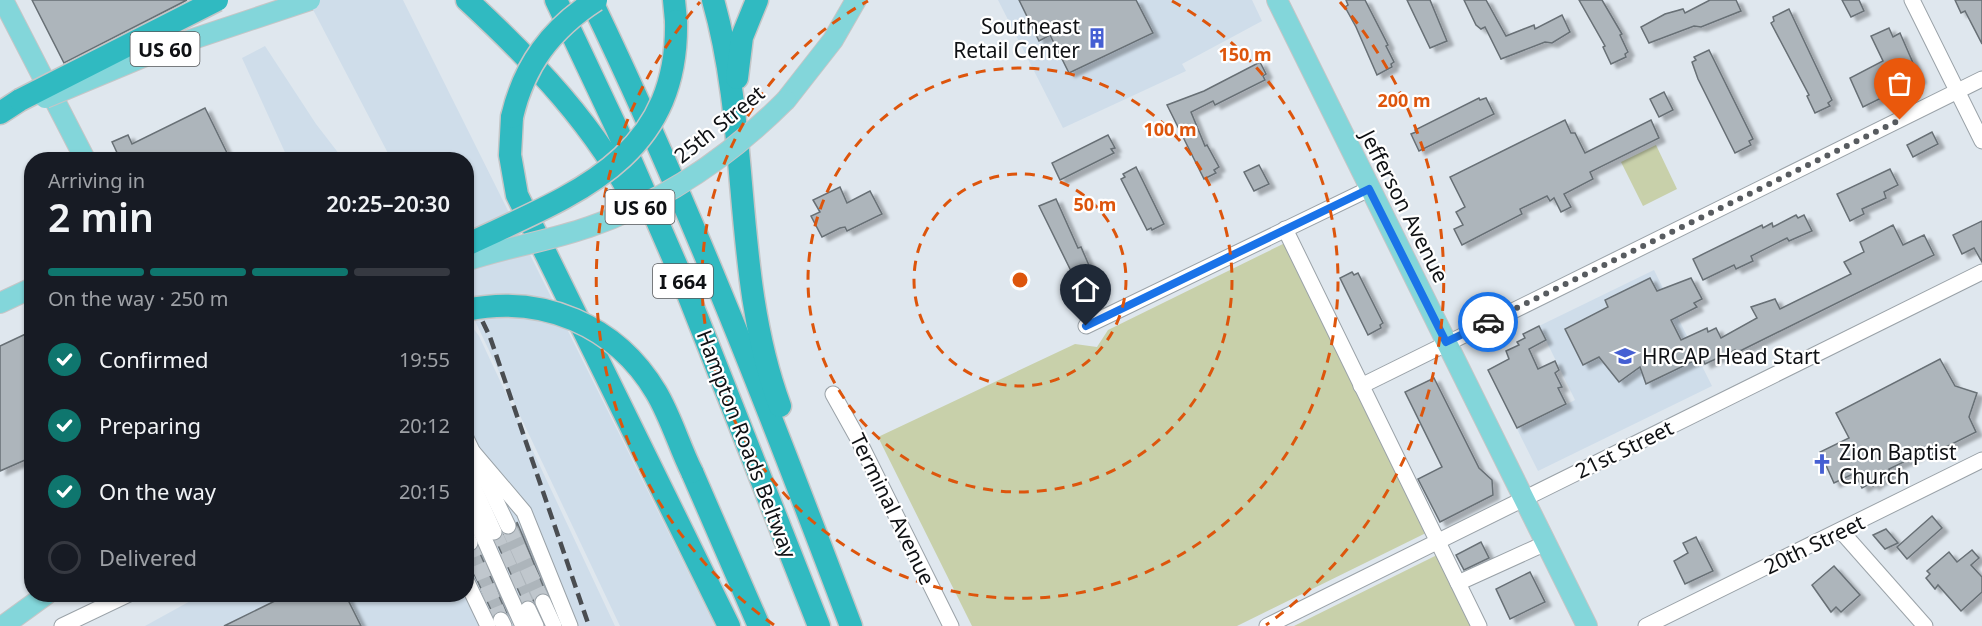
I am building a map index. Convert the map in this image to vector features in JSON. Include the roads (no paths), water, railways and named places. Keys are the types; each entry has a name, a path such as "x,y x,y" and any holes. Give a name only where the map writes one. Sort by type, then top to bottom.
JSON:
{"highway":[{"path":"0,113 22,104 217,0"},
{"path":"467,0 534,64 588,127 631,194 668,274 702,328"},
{"name":"Hampton Roads Beltway","path":"556,0 618,129 702,328 819,626"},
{"name":"Hampton Roads Beltway","path":"591,0 636,95 707,260 851,626"},
{"path":"596,0 563,24 540,50 523,80 512,117 510,155 517,195 729,626"},
{"path":"713,0 722,36 735,119 760,334 777,400 804,472 824,554"},
{"path":"735,119 742,37 757,0"},
{"path":"474,241 573,195 602,177 626,155 643,134 663,99 673,63 675,10"},
{"path":"474,309 497,305 543,309 581,321 599,331 632,359 647,377 660,400 759,626"}],"main road":[{"path":"3,0 82,152"},
{"name":"US 60","path":"0,118 22,104 160,50 310,0"},
{"name":"25th Street","path":"474,259 588,228 651,202 684,183 726,154 786,100 833,40 856,0"},
{"name":"Jefferson Avenue","path":"1277,0 1587,626"},
{"path":"0,303 24,292"},
{"path":"3,626 36,602"}],"street":[{"path":"1912,0 1982,141"},
{"path":"1361,386 1982,79"},
{"path":"1086,326 1369,189"},
{"path":"1285,229 1479,626"},
{"name":"21st Street","path":"1267,626 1982,272"},
{"name":"Terminal Avenue","path":"833,394 857,437 951,626"},
{"path":"474,450 524,512 570,626"},
{"path":"474,456 501,529 474,483"},
{"name":"20th Street","path":"1646,626 1982,460"},
{"path":"474,516 523,626"},
{"path":"1841,531 1925,626"},
{"path":"1458,583 1546,543"},
{"path":"474,591 498,624"},
{"path":"62,626 112,602"},
{"path":"543,602 554,626"},
{"path":"528,609 536,626"}],"tunnel":[{"path":"508,526 543,602"},
{"path":"494,532 528,609"},
{"path":"474,553 501,620"}],"railway":[{"path":"474,304 490,337 589,626"}],"place":[{"name":"Southeast Retail Center","path":"1097,38"},
{"name":"HRCAP Head Start","path":"1625,356"},
{"name":"Zion Baptist Church","path":"1822,464"}]}
